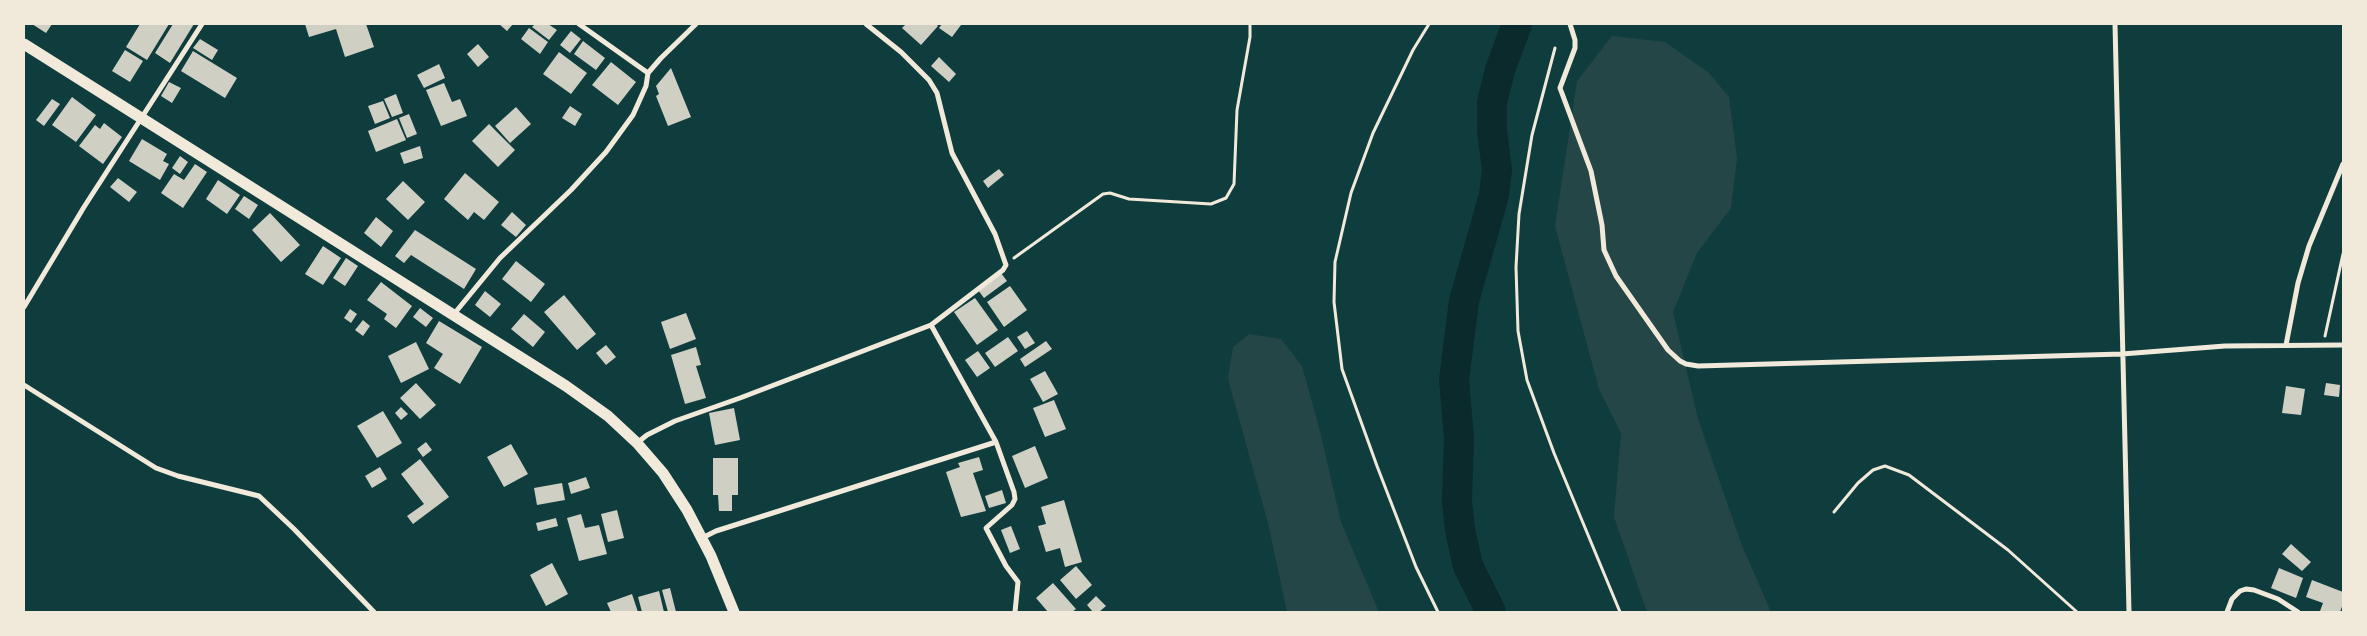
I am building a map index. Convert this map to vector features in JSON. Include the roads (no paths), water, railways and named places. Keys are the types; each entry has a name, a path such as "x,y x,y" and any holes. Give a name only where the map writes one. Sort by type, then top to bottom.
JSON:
{"main road":[{"path":"24,44 566,386 608,416 637,443 663,473 687,510 734,612"}],"street":[{"path":"24,307 84,207 202,24"},
{"path":"580,24 648,73"},
{"path":"453,315 500,258 571,190 606,152 633,115 646,86 648,73 696,24"},
{"path":"637,443 647,435 675,421 749,395 931,325 1003,270 1006,265 995,234 952,153 937,93 929,80 901,52 866,24"},
{"path":"1570,24 1575,40 1575,48 1560,88 1591,171 1602,225 1604,250 1616,276 1668,350 1680,361 1698,366 2122,354 2286,344 2343,345"},
{"path":"2115,24 2129,612"},
{"path":"2286,344 2298,283 2309,246 2343,164"},
{"path":"931,325 996,442 1015,499 1007,511 986,528 1006,566 1018,582 1015,612"},
{"path":"24,385 156,468 188,479 258,496 294,529 374,612"},
{"path":"701,538 716,531 996,442"},
{"path":"2226,612 2232,599 2240,591 2246,589 2278,599 2298,612"}],"waterway":[{"path":"1491,612 1468,566 1460,530 1457,502 1459,438 1454,380 1464,301 1494,195 1497,170 1492,130 1492,102 1500,70 1517,24"}]}
